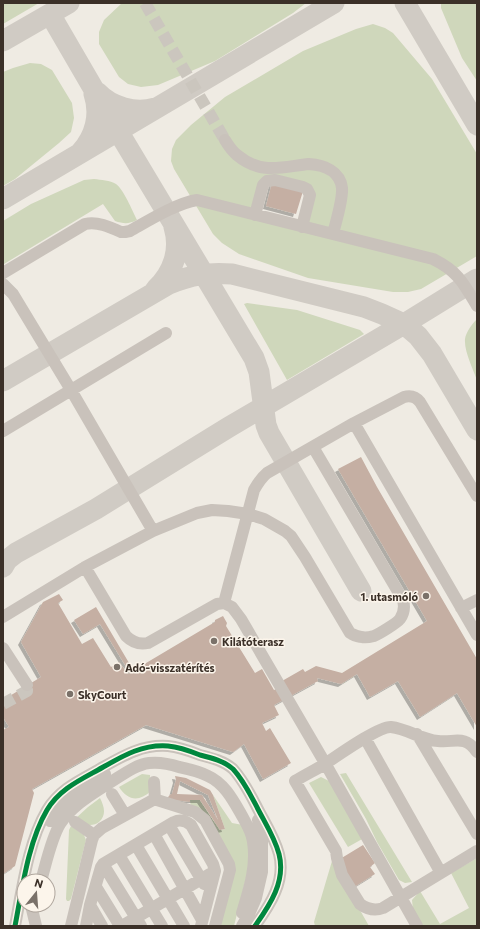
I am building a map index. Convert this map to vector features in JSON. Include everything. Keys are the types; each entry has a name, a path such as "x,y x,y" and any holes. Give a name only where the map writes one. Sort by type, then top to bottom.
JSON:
{"street":[{"path":"225,140 237,155 258,167 270,168 316,164 335,173 342,188 333,234"},
{"path":"255,215 263,185 267,181 275,180 303,187 307,189 310,195 302,227"},
{"path":"3,273 85,224 96,223 121,232 130,231 166,212 191,201 197,200 433,259 447,266 457,275 465,285 477,306"},
{"path":"3,284 13,294 154,531"},
{"path":"3,431 166,333"},
{"path":"224,602 254,490 263,477 267,473 313,446 404,397 410,396 420,402 477,496"},
{"path":"354,423 477,636"},
{"path":"3,617 85,567 154,531 197,513 212,510 248,514 264,519 285,531 291,536 302,552 350,632 360,638 374,636 402,617 404,606 402,596 313,446"},
{"path":"85,567 126,636 132,641 140,644 148,643 217,604 224,602 232,607 241,619 417,926"},
{"path":"461,608 477,600"},
{"path":"3,648 27,685"},
{"path":"477,752 473,746 461,740 440,741 386,727 365,738 325,764 295,781 336,851 342,875 360,904 365,907 378,910 383,908 477,852"},
{"path":"417,734 477,834"},
{"path":"365,738 441,873"},
{"path":"433,761 440,741"},
{"path":"26,873 35,836 43,817 54,800 62,792 73,784 127,754 146,747 167,746 181,749 228,765 248,789 271,834 279,854 280,875 275,893 255,926"},
{"path":"33,873 48,825 56,811 63,803 99,778 143,754 156,751 180,753 213,763 227,772 244,793 262,831 262,872 256,898 242,926"},
{"path":"43,873 56,831 71,810 85,798 132,769 148,763 173,765 200,772 218,782 225,789 245,820 253,838 254,851 250,887 238,926"},
{"path":"154,782 155,800"},
{"path":"112,794 125,815"},
{"path":"71,926 94,835 102,828 155,800 195,812 205,820 230,864 230,870 215,926"},
{"path":"86,926 101,866 179,820 187,822 191,825 215,870 202,923"},
{"path":"75,822 94,835"},
{"path":"169,825 209,893"},
{"path":"154,834 185,888 202,923"},
{"path":"136,845 184,926"},
{"path":"119,855 162,926"},
{"path":"104,864 138,922"},
{"path":"96,887 121,926 138,922 152,908 215,870"},
{"path":"90,906 102,926"},
{"path":"14,926 20,913"},
{"path":"30,913 37,926"},
{"path":"37,926 38,913"}],"green space":[{"path":"3,3 39,3 3,24"},
{"path":"122,3 306,3 293,13 215,61 158,85 141,87 128,84 119,77 99,44 99,32 104,20"},
{"path":"441,3 477,3 477,81 462,58 441,8"},
{"path":"373,24 385,28 393,33 432,79 477,154 477,256 421,289 408,292 393,292 308,278 239,254 222,243 213,234 174,169 171,161 172,149 176,140 191,125 225,97 303,51 356,29","holes":["263,180 312,192 305,227 251,214"]},
{"path":"30,63 41,64 52,70 72,103 74,118 71,132 15,179 3,186 3,72"},
{"path":"94,179 116,184 125,195 137,220 126,223 115,221 103,204 3,264 3,221 31,204 84,180"},
{"path":"247,303 297,310 360,330 364,334 287,380 244,304"},
{"path":"477,319 477,380 467,354 465,339 473,323"},
{"path":"346,773 412,882 405,883 399,880 340,774"},
{"path":"142,774 150,775 151,791 147,795 134,798 122,792 119,787"},
{"path":"321,777 329,781 364,838 348,847 309,783"},
{"path":"213,795 232,823 243,825 250,838 250,862 234,926 220,926 235,871 191,808 190,800 200,800 220,830 225,829"},
{"path":"100,798 104,807 104,813 99,822 88,825 75,819 88,807"},
{"path":"71,826 84,835 86,840 71,899 67,901 69,830"},
{"path":"477,858 477,926 422,926 413,910 412,900 420,891 440,924 469,908 451,873"},
{"path":"332,861 369,926 315,926 314,922"}],"building":[{"path":"272,183 303,191 296,214 266,206"},
{"path":"361,457 477,659 477,727 457,693 420,717 398,681 370,697 357,674 341,684 317,678 318,681 274,705 279,715 262,723 266,731 270,728 291,763 263,779 244,744 233,752 146,725 32,789 34,793 15,866 3,874 3,730 9,727 3,717 3,700 41,677 21,642 43,602 59,594 63,600 58,603 82,644 93,638 111,667 119,662 128,674 130,673 100,624 83,634 74,620 96,607 132,668 136,669 223,616 227,623 226,626 255,673 262,669 274,690 284,685 282,681 303,669 305,672 316,666 342,673 427,621 338,469"},
{"path":"175,776 186,778 210,790 225,829 220,830 200,800 190,800 190,802 168,799 168,797 172,794 176,780","holes":["180,781 208,795 218,820 202,795 177,794"]},
{"path":"363,845 375,863 370,867 375,874 354,887 340,859"}],"taxiway":[{"path":"3,41 69,3"},
{"path":"3,199 334,3"},
{"path":"405,3 477,125"},
{"path":"50,14 254,358 259,372 266,425 269,433 361,591"},
{"path":"97,92 109,102 124,108 132,110 147,110 155,108"},
{"path":"81,152 90,139 97,117 94,94"},
{"path":"156,289 167,276 174,261 177,244 174,227"},
{"path":"3,381 169,284 185,278 200,275 215,273 232,274 364,307 404,324 418,336 432,354 477,430"},
{"path":"3,567 7,560 16,553 96,509 229,427 404,324 477,279"}],"tunnel":[{"path":"145,3 225,140"},
{"path":"3,704 27,691 27,685"}],"cycle path":[{"path":"15,926 30,851 40,823 52,803 63,791 115,760 140,749 158,746 180,748 226,764 237,774 251,796 273,838 281,864 275,892 266,910 255,926"}],"place":[{"name":"1. utasmóló","path":"426,596"},
{"name":"Kilátóterasz","path":"214,641"},
{"name":"Adó-visszatérítés","path":"117,667"},
{"name":"SkyCourt","path":"70,694"}]}
